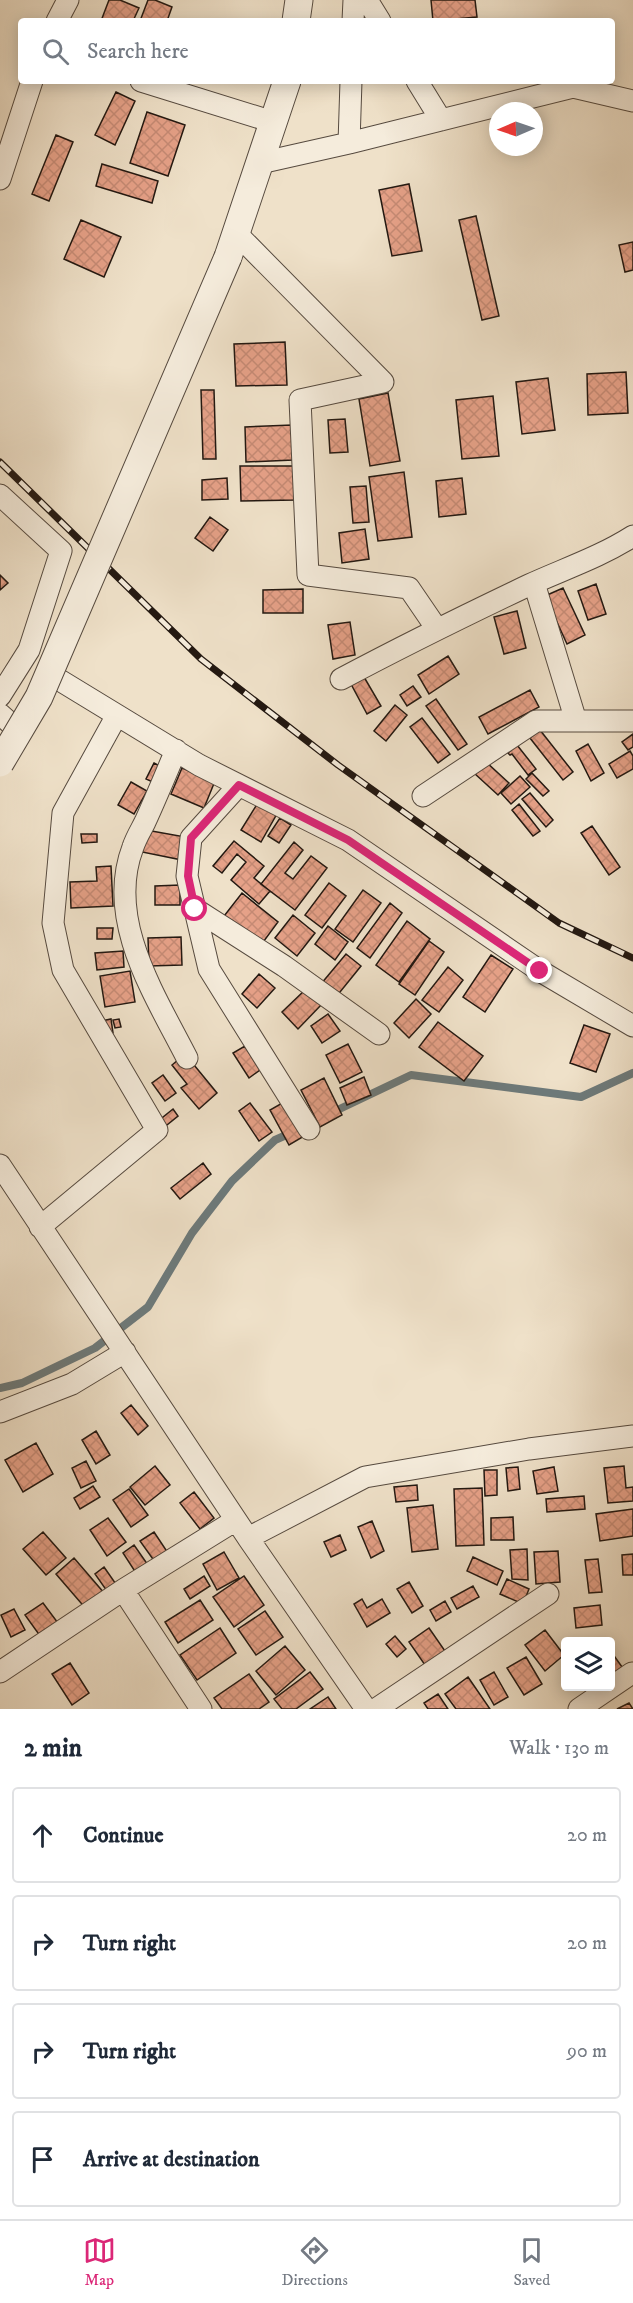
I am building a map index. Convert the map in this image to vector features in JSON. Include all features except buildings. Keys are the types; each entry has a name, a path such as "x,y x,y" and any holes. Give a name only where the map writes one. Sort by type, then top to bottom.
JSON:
{"street":[{"path":"59,18 68,0"},
{"path":"296,18 299,0"},
{"path":"353,18 354,0"},
{"path":"366,0 378,18"},
{"path":"0,179 31,84"},
{"path":"151,84 273,122"},
{"path":"0,763 9,723 39,697 232,245 286,84"},
{"path":"349,143 351,84"},
{"path":"419,84 441,120"},
{"path":"260,163 573,87 633,101"},
{"path":"232,245 382,382 300,400 308,575 409,588 437,629"},
{"path":"0,495 61,551 29,650 0,696"},
{"path":"341,679 437,629 534,583 608,552 633,536"},
{"path":"534,583 576,721"},
{"path":"48,673 199,765 348,840 540,971 633,1026"},
{"path":"40,1227 157,1130 63,970 53,923 63,813 117,715"},
{"path":"423,796 536,721 633,721"},
{"path":"176,750 132,847 125,879 126,911 135,949 148,981 187,1058"},
{"path":"239,785 191,838 188,876 209,969 309,1129"},
{"path":"195,909 284,966 379,1034"},
{"path":"0,1165 248,1538 366,1709"},
{"path":"0,1412 72,1384 125,1352"},
{"path":"248,1538 365,1477 529,1449 633,1436"},
{"path":"0,1672 123,1590 236,1520"},
{"path":"123,1590 191,1706"},
{"path":"376,1709 548,1594"},
{"path":"579,1709 632,1673"}],"waterway":[{"path":"329,1114 411,1075 581,1097 633,1073"},
{"path":"0,1388 22,1383 95,1348 148,1307 192,1233 232,1181 275,1140 293,1132"}],"railway":[{"path":"0,462 201,659 338,765 559,923 633,958"}],"route":[{"path":"195,909 188,876 191,838 239,785 348,840 540,971"}]}
